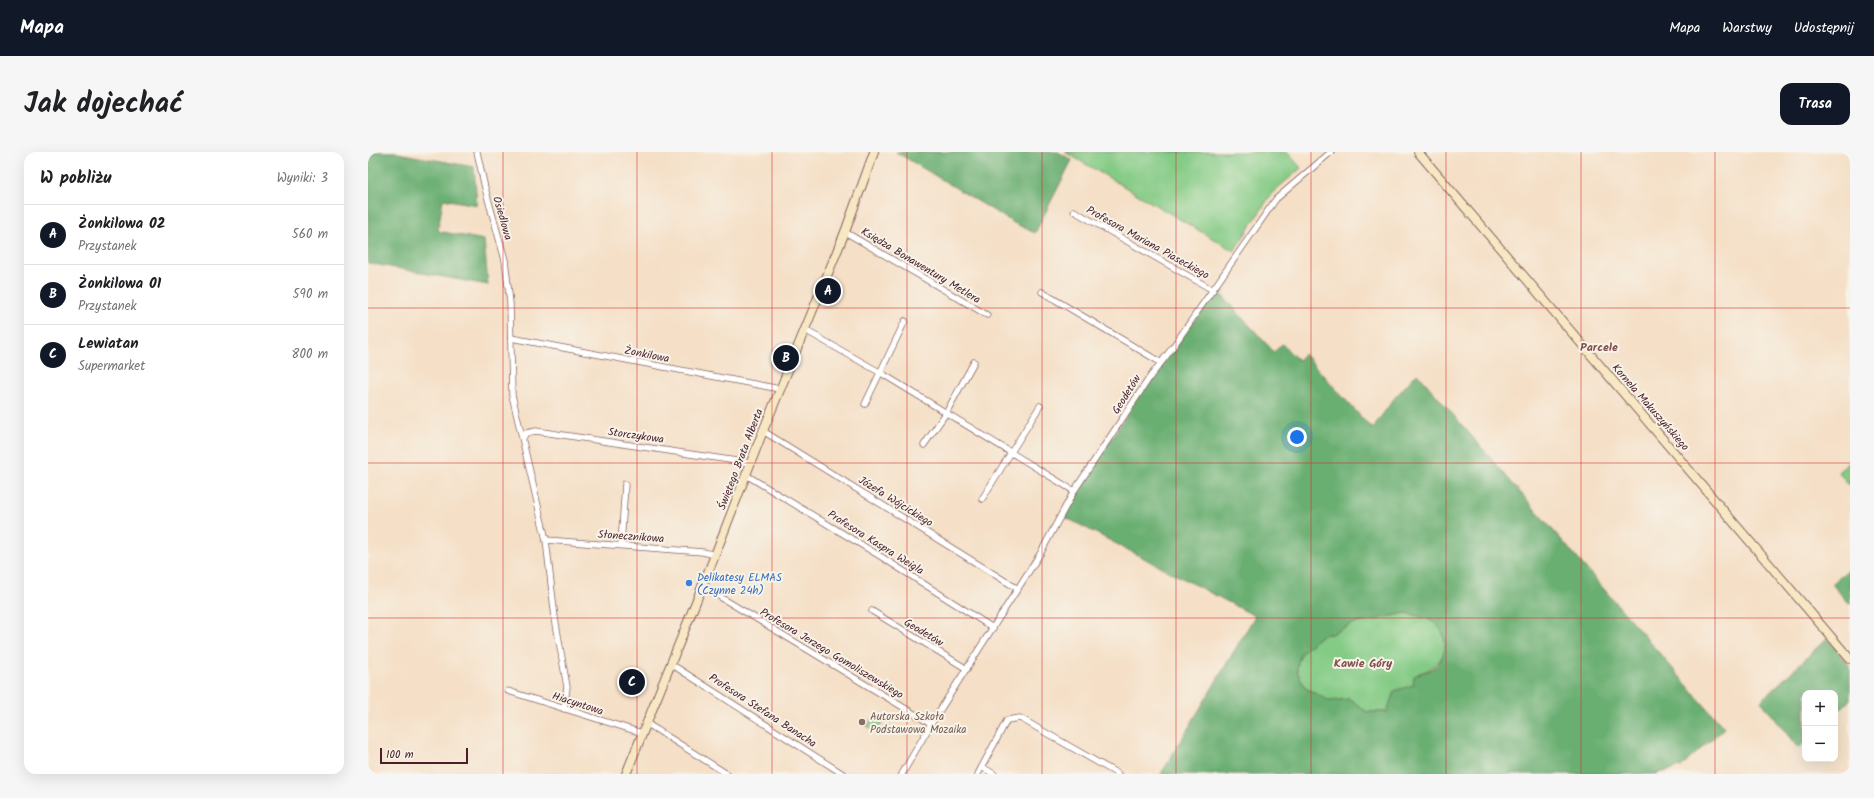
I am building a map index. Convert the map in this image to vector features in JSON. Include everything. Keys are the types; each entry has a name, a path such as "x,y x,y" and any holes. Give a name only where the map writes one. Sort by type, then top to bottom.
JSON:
{"street":[{"name":"Osiedlowa","path":"477,152 484,188 505,260 509,289 512,395 514,411 523,438 546,540 555,618 567,687 564,709"},
{"name":"Świętego Brata Alberta","path":"626,774 715,555 750,463 845,232 874,152"},
{"name":"Geodetów","path":"902,774 931,724 1040,554 1074,491 1160,362 1170,351 1276,199 1332,152"},
{"name":"Kornela Makuszyńskiego","path":"1418,152 1850,659"},
{"name":"Profesora Mariana Piaseckiego","path":"1074,211 1213,290"},
{"name":"Księdza Bonawentury Metlera","path":"845,232 987,315"},
{"path":"1042,292 1160,362"},
{"path":"865,404 905,321"},
{"path":"805,330 881,373 1074,491"},
{"name":"Żonkilowa","path":"511,338 780,390"},
{"path":"924,445 946,413 974,362"},
{"path":"982,500 1010,452 1040,406"},
{"name":"Storczykowa","path":"523,438 526,433 536,431 750,463"},
{"name":"Józefa Wójcickiego","path":"763,431 1018,589"},
{"name":"Profesora Kaspra Weigla","path":"746,475 880,556 993,628"},
{"path":"621,545 625,484"},
{"name":"Słonecznikowa","path":"546,540 703,552 715,555"},
{"name":"Profesora Jerzego Gomoliszewskiego","path":"702,586 931,724"},
{"name":"Geodetów","path":"872,611 966,669"},
{"name":"Profesora Stefana Banacha","path":"671,664 843,774"},
{"name":"Hiacyntowa","path":"508,691 642,733"},
{"path":"978,774 1007,720 1020,718 1115,773"},
{"path":"646,723 726,774"},
{"path":"982,767 994,774"}],"green space":[{"path":"368,152 396,152 474,167 477,205 443,199 438,231 484,240 488,285 368,263"},
{"path":"896,152 1058,152 1072,160 1035,233 1014,223"},
{"path":"1065,152 1287,152 1301,168 1272,193 1234,251"},
{"path":"1217,290 1274,352 1282,344 1298,360 1304,354 1372,429 1393,400 1417,373 1724,728 1681,767 1655,774 1161,774 1255,616 1063,516 1136,400","holes":["1406,613 1427,619 1436,624 1443,635 1445,648 1440,661 1434,668 1414,676 1413,685 1394,691 1387,712 1367,712 1350,699 1330,701 1305,688 1297,671 1298,662 1302,652 1322,635 1331,634 1352,624"]},
{"path":"1850,462 1850,486 1838,472"},
{"path":"1850,568 1850,605 1832,584"},
{"path":"1406,613 1435,623 1443,633 1445,648 1439,661 1434,666 1419,673 1413,685 1394,691 1387,712 1367,712 1349,699 1330,701 1305,688 1297,671 1298,662 1302,652 1323,634 1331,634 1352,624"},
{"path":"1827,638 1850,667 1850,700 1838,711 1838,690 1802,690 1802,745 1798,748 1761,701"},
{"path":"873,717 882,722 876,732 867,726"}],"place":[{"name":"Żonkilowa 02","path":"828,291"},
{"name":"Żonkilowa 01","path":"786,358"},
{"name":"Delikatesy ELMAS (Czynne 24h)","path":"689,583"},
{"name":"Lewiatan","path":"632,682"},
{"name":"Autorska Szkoła Podstawowa Mozaika","path":"862,722"}],"district":[{"name":"Parcele","path":"1599,347"},
{"name":"Kawie Góry","path":"1363,663"}]}
